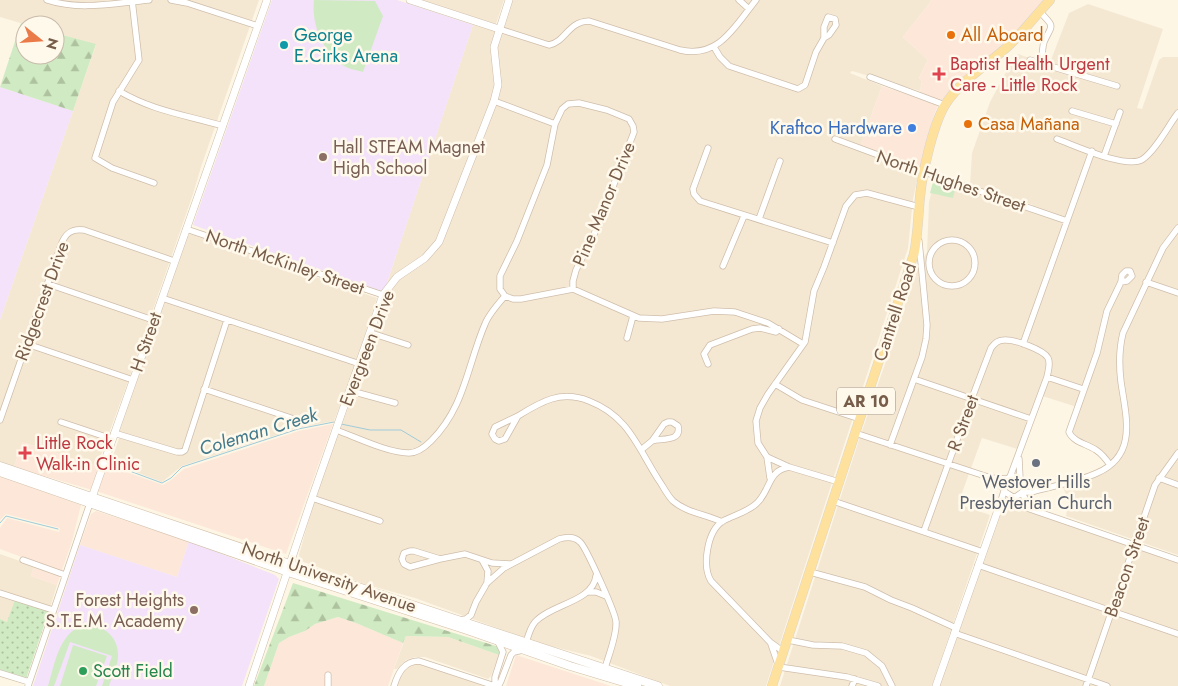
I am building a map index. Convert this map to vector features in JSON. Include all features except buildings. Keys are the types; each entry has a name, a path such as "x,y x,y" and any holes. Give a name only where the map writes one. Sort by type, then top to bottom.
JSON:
{"main road":[{"name":"Cantrell Road","path":"772,686 914,254 924,172 934,134 945,105 959,89 1010,44 1050,0"},
{"name":"North University Avenue","path":"0,466 497,640 603,672 658,686"},
{"name":"North University Avenue","path":"0,472 91,499"},
{"name":"North University Avenue","path":"289,568 457,620 525,647"},
{"name":"North University Avenue","path":"603,672 633,685"}],"street":[{"path":"47,0 66,5 80,6 149,0"},
{"path":"171,0 194,5 258,26"},
{"name":"H Street","path":"29,684 153,320 267,0"},
{"path":"410,0 549,45 560,40 574,24 589,21 688,52 700,52 714,47 728,35 756,0"},
{"name":"Evergreen Drive","path":"249,686 312,498 383,296 397,277 424,258 439,242 494,101 498,85 494,47 509,0"},
{"path":"739,0 749,9"},
{"path":"132,1 139,60 112,102 95,158 112,168 154,183"},
{"path":"1040,11 1052,27 1043,45 1042,63"},
{"path":"714,47 720,58 729,66 798,89 805,85 816,52 824,38"},
{"path":"1030,60 1117,86"},
{"path":"870,77 945,105"},
{"path":"119,91 142,104 165,112 223,126"},
{"path":"494,101 555,124"},
{"name":"Pine Manor Drive","path":"573,289 576,270 597,228 630,146 634,129 631,122 625,116 579,103 568,104 564,107 555,124 547,165 517,241 500,276 500,289 505,296 521,299 573,289 633,316 662,319 714,311 730,311 756,318 779,329 803,344"},
{"path":"1072,111 1116,124"},
{"path":"1104,156 1120,112"},
{"path":"1057,138 1104,156 1126,162 1140,161 1153,148 1178,113"},
{"name":"North Hughes Street","path":"835,139 1067,221"},
{"path":"708,148 693,189 694,194 702,202 833,243"},
{"path":"936,686 1008,478 1019,454 1047,377 1050,363 1046,355 1023,344 1092,151"},
{"path":"758,219 780,161"},
{"path":"784,652 770,642 709,578 706,564 707,553 716,529 722,522 757,503 764,494 770,478 767,457 758,443 755,431 756,421 762,404 803,344 807,334 814,291 846,206 858,194 866,193 877,194 906,205 919,207"},
{"path":"724,266 744,216"},
{"path":"999,507 1023,492 1031,492 1092,475 1115,461 1123,449 1128,428 1120,376 1121,341 1126,324 1163,248 1178,228"},
{"name":"Ridgecrest Drive","path":"0,420 63,240 68,233 75,229 87,231 174,261"},
{"name":"North McKinley Street","path":"186,229 383,296"},
{"path":"890,444 922,357 926,339 927,325 918,229"},
{"path":"944,242 958,242 965,245 973,256 973,270 970,276 962,283 947,286 937,281 931,272 930,256 933,250 944,242"},
{"path":"921,257 930,256"},
{"path":"1110,465 1096,450 1070,435 1071,423 1101,338 1107,310 1121,282"},
{"path":"1146,282 1178,293"},
{"path":"48,284 153,320"},
{"path":"338,426 400,452 413,453 424,448 443,429 454,413 485,324 505,296"},
{"path":"162,298 360,364"},
{"path":"627,338 633,316"},
{"path":"61,422 175,452 182,452 186,448 227,320"},
{"path":"708,364 704,354 710,346 752,329 760,328 776,332 779,329"},
{"path":"371,333 408,345"},
{"name":"R Street","path":"924,532 972,398 994,345 1005,340 1023,344"},
{"path":"27,344 133,380"},
{"path":"1047,377 1083,389"},
{"path":"914,379 1031,419"},
{"path":"775,384 802,400 860,419"},
{"path":"204,389 291,418"},
{"path":"351,391 394,403"},
{"path":"518,416 505,439 499,441 495,439 492,434 494,427 518,416 541,402 570,396 600,405 613,412 620,420 674,501 686,509 722,522"},
{"path":"641,450 652,441 664,424 672,422 678,426 679,432 676,436 652,441"},
{"path":"855,433 991,478 1022,480 1032,487 1041,488"},
{"name":"Beacon Street","path":"1086,686 1154,488 1159,478 1178,453"},
{"path":"1019,454 1023,492 1032,509"},
{"path":"767,457 839,482"},
{"path":"770,478 789,466"},
{"path":"991,478 1007,495 1014,497 1021,506 1178,560"},
{"path":"1159,478 1178,485"},
{"path":"312,498 380,521"},
{"path":"833,501 983,552"},
{"path":"457,620 471,615 487,583 510,564 559,539 572,537 581,542 584,547 615,615 616,624 603,672"},
{"path":"440,559 410,550 404,553 402,559 404,564 410,567 465,554 496,564 510,564"},
{"path":"23,560 65,575"},
{"path":"482,560 488,571 487,583"},
{"path":"978,565 1178,634"},
{"path":"810,572 865,586 955,630 1107,686"},
{"path":"497,640 503,652 495,677 495,686 499,685 511,655 525,647 531,628 538,619 588,592 595,584 597,574"},
{"path":"588,592 596,592 606,596"},
{"path":"0,593 54,610"},
{"path":"471,615 480,628"},
{"path":"788,640 813,646 842,646 866,653 882,666 892,686"},
{"path":"770,642 779,667 855,679 878,686"},
{"path":"394,686 402,668 409,663 419,660 495,686"},
{"path":"0,673 29,684"},
{"path":"328,675 328,686"},
{"path":"852,686 855,679"}],"shaded area":[{"path":"0,0 259,0 129,379 97,466 22,442 13,470 0,466 0,320 96,45 65,36 65,15 15,15 15,21 0,17"},
{"name":"Hall STEAM Magnet High School","path":"272,0 397,0 473,25 384,292 193,225"},
{"path":"422,0 504,0 496,24"},
{"path":"513,0 932,0 903,37 928,60 919,78 922,81 920,91 852,71 850,73 882,86 860,147 920,167 913,199 908,248 766,686 670,686 591,656 538,643 415,598 364,584 301,561 299,555 317,490 388,294 384,292 473,25 502,33"},
{"path":"932,0 1050,0 945,105 921,95 922,81 919,78 928,60 903,37"},
{"path":"1088,4 1163,29 1137,108 1142,109 1159,60 1163,57 1178,57 1178,555 1066,516 1068,502 1063,486 1110,465 1104,457 1070,435 1077,407 1039,395 1020,450 982,438 958,504 990,515 932,686 780,686 858,443 918,267 927,252 929,202 934,181 1032,209 1033,205 970,185 972,153 990,102 1013,59 1018,54 1049,65 1069,13"},
{"path":"882,86 938,105 920,167 860,147"},
{"path":"0,87 73,111 0,320"},
{"path":"190,234 377,298 356,363 334,421 298,428 182,466 162,482 128,469 109,467 121,433 118,432 187,237"},
{"path":"333,424 286,554 99,492 14,467 22,442 97,466 107,472 126,472 163,485 184,469 299,431"},
{"path":"0,476 81,505 72,541 57,585 31,576 35,562 0,549 0,528 7,518 59,532 60,528 6,514 0,520"},
{"path":"1017,505 1178,560 1178,686 936,686 1001,509"},
{"path":"96,511 189,541 177,577 80,545 91,514"},
{"path":"189,541 275,575 279,579 242,686 33,686 80,545 177,577"},
{"path":"0,554 34,566 31,576 57,585 49,611 7,622 0,619"},
{"path":"338,617 403,643 388,686 264,686 279,643 305,631 315,624"},
{"path":"406,636 448,637 499,655 488,679 425,657 415,657 406,660 397,669 394,669"},
{"path":"516,655 611,686 506,686"},
{"path":"420,663 464,677 484,686 397,686 402,672 412,664"}],"green space":[{"path":"314,0 375,1 383,16 363,72 344,66 324,46 314,19"},
{"path":"65,36 96,44 73,111 0,87 15,41 15,65 65,65"},
{"path":"933,182 956,187 953,198 930,193"},
{"path":"293,583 499,647 499,655 448,637 406,636 403,643 338,617 315,624 305,631 279,643 264,686 254,686"},
{"path":"15,600 49,611 26,679 0,671 0,619 7,622"},
{"path":"85,625 104,629 116,643 118,660 109,686 102,686 112,656 70,642 54,686 48,686 59,650 64,641 76,628"},
{"name":"Scott Field","path":"73,645 107,656 96,686 60,686"}],"waterway":[{"name":"Coleman Creek","path":"107,470 127,470 162,483 171,478 182,467 298,429 334,422"},
{"name":"Coleman Creek","path":"341,424 370,430 401,430 421,442"},
{"name":"Coleman Creek","path":"0,523 6,516 58,529"}],"place":[{"name":"All Aboard","path":"951,35"},
{"name":"George E.Cirks Arena","path":"284,45"},
{"name":"Baptist Health Urgent Care - Little Rock","path":"939,74"},
{"name":"Casa Mañana","path":"968,124"},
{"name":"Kraftco Hardware","path":"912,128"},
{"name":"Hall STEAM Magnet High School","path":"323,157"},
{"name":"Little Rock Walk-in Clinic","path":"25,453"},
{"name":"Westover Hills Presbyterian Church","path":"1036,463"},
{"name":"Forest Heights S.T.E.M. Academy","path":"194,610"},
{"name":"Scott Field","path":"83,671"}]}
